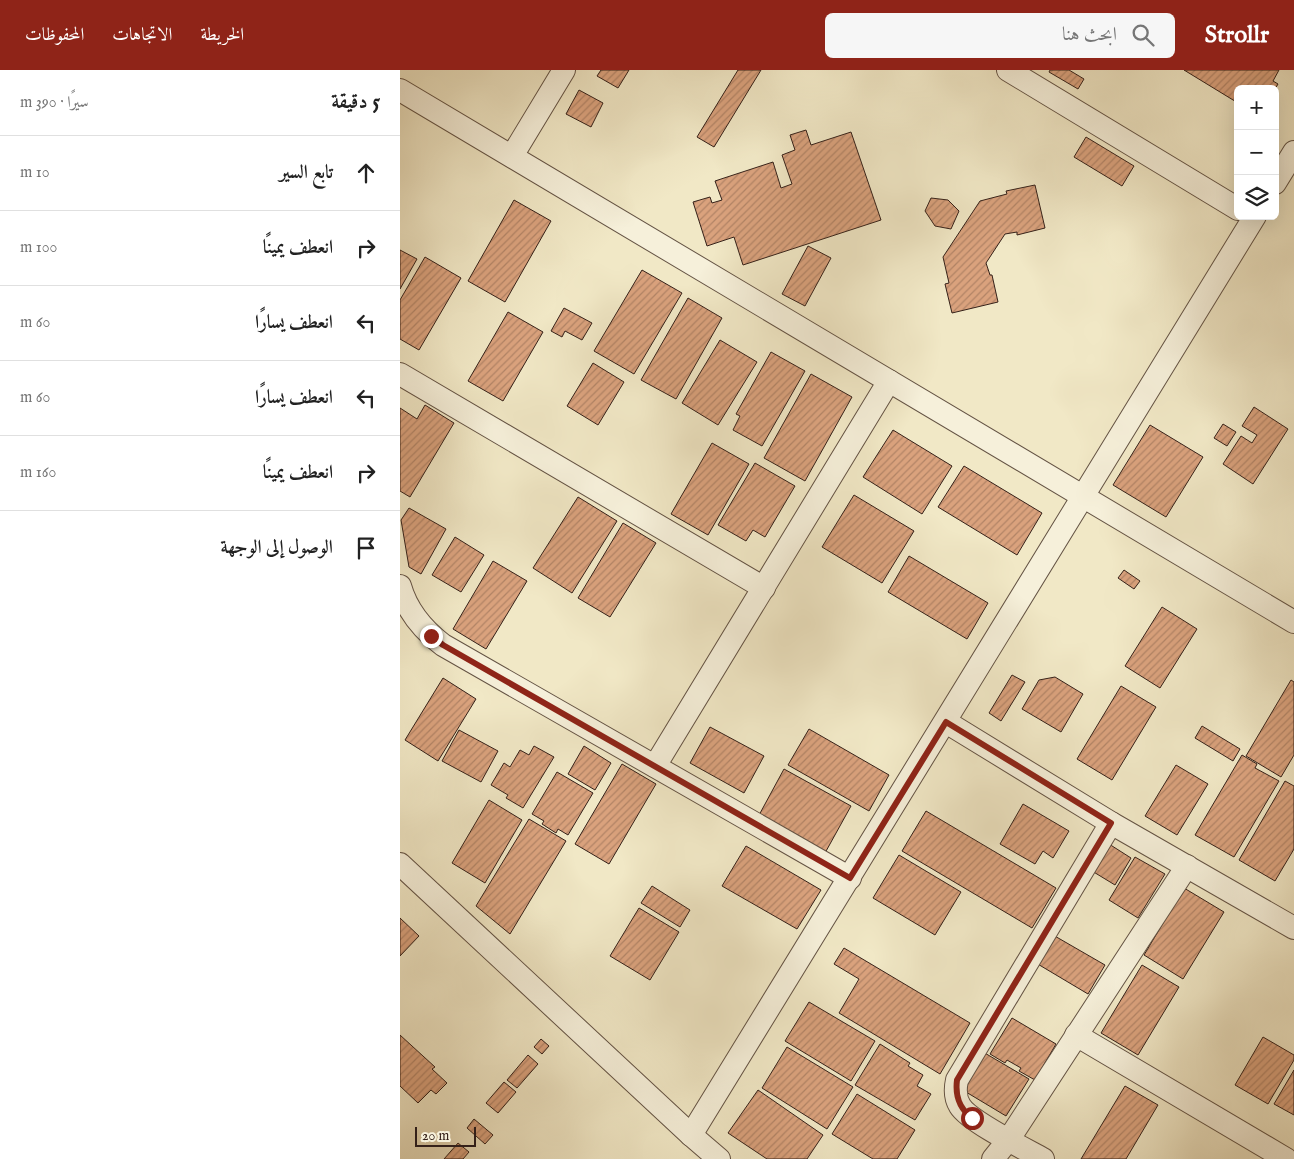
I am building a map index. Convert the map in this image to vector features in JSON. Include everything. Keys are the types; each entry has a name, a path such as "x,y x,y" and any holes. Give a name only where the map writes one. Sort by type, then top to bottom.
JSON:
{"street":[{"path":"512,156 564,70"},
{"path":"1008,70 1234,206"},
{"path":"400,90 1294,622"},
{"path":"1279,176 1294,152"},
{"path":"691,1135 1083,497 1246,220"},
{"path":"400,374 764,588"},
{"path":"655,766 889,381"},
{"path":"400,586 410,611 420,625 443,645 850,878"},
{"path":"946,722 1111,823 1294,928"},
{"path":"1043,1159 965,1113 957,1098 957,1080 1111,823"},
{"path":"400,864 719,1159"},
{"path":"993,1159 1009,1139 1187,866"},
{"path":"1076,1035 1286,1159"}],"building":[{"path":"601,70 629,70 618,88 597,76"},
{"path":"738,70 761,70 714,147 697,137"},
{"path":"1050,70 1069,70 1084,79 1078,89 1049,72"},
{"path":"1184,70 1279,70 1273,81 1277,85 1234,85 1234,101"},
{"path":"579,90 603,103 591,127 566,114"},
{"path":"806,130 811,145 851,132 881,220 743,265 734,237 707,246 693,202 710,197 712,203 722,200 715,181 773,162 781,188 792,184 782,155 795,150 790,135"},
{"path":"1086,137 1134,166 1122,186 1074,157"},
{"path":"1035,185 1045,228 1017,235 1017,232 1005,234 986,263 990,275 992,275 998,302 952,313 945,284 949,283 943,257 980,201 1007,194 1006,191"},
{"path":"931,198 948,200 959,211 951,229 935,226 925,211"},
{"path":"514,200 551,221 505,302 468,281"},
{"path":"808,246 831,258 805,306 782,294"},
{"path":"400,250 417,259 400,289"},
{"path":"425,257 461,278 419,350 400,339 400,300"},
{"path":"642,270 682,293 634,374 594,351"},
{"path":"688,298 722,318 676,399 641,380"},
{"path":"564,308 592,323 582,340 565,331 562,337 551,331"},
{"path":"508,312 543,332 503,401 468,381"},
{"path":"720,340 757,362 718,425 682,403"},
{"path":"771,352 805,371 762,446 733,430 740,416 736,414"},
{"path":"593,363 624,382 598,425 567,406"},
{"path":"811,374 852,397 805,481 764,458"},
{"path":"425,405 454,423 410,497 400,491 400,408 417,419"},
{"path":"1254,407 1288,429 1253,484 1223,464 1241,436 1252,443 1257,435 1242,426"},
{"path":"1223,424 1236,432 1227,446 1214,438"},
{"path":"1150,425 1203,457 1166,517 1113,485"},
{"path":"893,430 952,466 922,514 863,477"},
{"path":"712,443 749,464 708,535 671,514"},
{"path":"755,463 795,486 765,537 753,530 746,541 718,525"},
{"path":"964,466 1042,513 1017,555 938,507"},
{"path":"854,495 914,531 882,583 822,547"},
{"path":"578,497 617,521 572,593 533,568"},
{"path":"409,508 446,529 421,574 409,567 401,520"},
{"path":"623,523 656,543 610,617 578,598"},
{"path":"455,537 484,555 461,592 432,575"},
{"path":"909,556 988,603 967,639 888,592"},
{"path":"493,561 527,581 486,649 453,629"},
{"path":"1124,570 1140,581 1134,589 1118,578"},
{"path":"1162,607 1197,629 1160,688 1125,666"},
{"path":"1012,675 1025,682 1001,721 989,713"},
{"path":"1055,677 1083,694 1061,732 1022,709 1039,680"},
{"path":"443,678 476,699 438,761 405,740"},
{"path":"1291,680 1294,682 1294,755 1281,777 1246,756"},
{"path":"1121,686 1156,707 1112,780 1077,759"},
{"path":"1202,726 1240,749 1233,761 1195,738"},
{"path":"710,727 764,756 744,793 690,763"},
{"path":"809,729 889,775 869,811 788,765"},
{"path":"459,730 498,751 481,782 442,761"},
{"path":"534,746 554,757 523,808 506,798 508,795 491,785 504,763 510,767 520,750 529,755"},
{"path":"584,746 611,763 595,790 568,774"},
{"path":"1242,755 1257,764 1255,768 1279,781 1234,857 1195,835"},
{"path":"622,764 656,784 609,864 575,844"},
{"path":"1176,765 1208,784 1177,835 1145,816"},
{"path":"784,769 851,806 825,853 758,817"},
{"path":"557,772 593,793 568,835 558,829 556,833 542,824 544,821 532,814"},
{"path":"1285,781 1294,786 1294,849 1275,881 1239,860"},
{"path":"489,800 522,820 485,883 452,863"},
{"path":"1023,804 1069,831 1053,858 1043,851 1035,864 1000,844"},
{"path":"926,811 1056,888 1032,928 902,851"},
{"path":"529,819 566,841 510,934 476,906"},
{"path":"1109,844 1131,858 1115,885 1092,871"},
{"path":"746,846 821,890 797,929 722,886"},
{"path":"899,855 961,892 935,935 873,898"},
{"path":"1135,857 1165,874 1138,918 1109,900"},
{"path":"652,886 690,910 680,927 641,903"},
{"path":"1184,888 1224,912 1183,979 1144,955"},
{"path":"639,908 679,932 650,980 610,956"},
{"path":"400,918 419,936 400,956"},
{"path":"1053,935 1105,965 1088,994 1036,963"},
{"path":"844,948 970,1023 940,1074 839,1013 859,979 834,964"},
{"path":"1142,965 1179,987 1138,1055 1101,1033"},
{"path":"809,1002 875,1041 851,1081 785,1041"},
{"path":"1012,1018 1056,1044 1035,1080 1019,1071 1021,1068 1007,1060 1005,1063 990,1054"},
{"path":"400,1035 435,1067 432,1069 447,1083 436,1094 431,1090 418,1103 400,1086"},
{"path":"1263,1037 1294,1055 1294,1060 1268,1104 1235,1085"},
{"path":"541,1039 549,1046 542,1054 534,1047"},
{"path":"880,1044 910,1063 908,1066 923,1075 917,1086 931,1094 915,1120 855,1085"},
{"path":"787,1047 853,1087 827,1129 762,1088"},
{"path":"983,1052 1029,1079 1006,1116 961,1089"},
{"path":"528,1055 538,1064 517,1088 507,1080"},
{"path":"1294,1070 1294,1115 1274,1104"},
{"path":"504,1082 516,1092 498,1113 486,1103"},
{"path":"1125,1086 1158,1105 1126,1159 1081,1159"},
{"path":"758,1090 823,1135 807,1159 767,1159 728,1133"},
{"path":"857,1094 915,1130 897,1159 873,1159 832,1134"},
{"path":"474,1119 493,1135 485,1144 467,1128"},
{"path":"458,1143 469,1152 463,1159 444,1159"}],"route":[{"path":"431,636 443,645 850,878 946,722 1111,823 957,1080 957,1098 960,1106 972,1118"}]}
